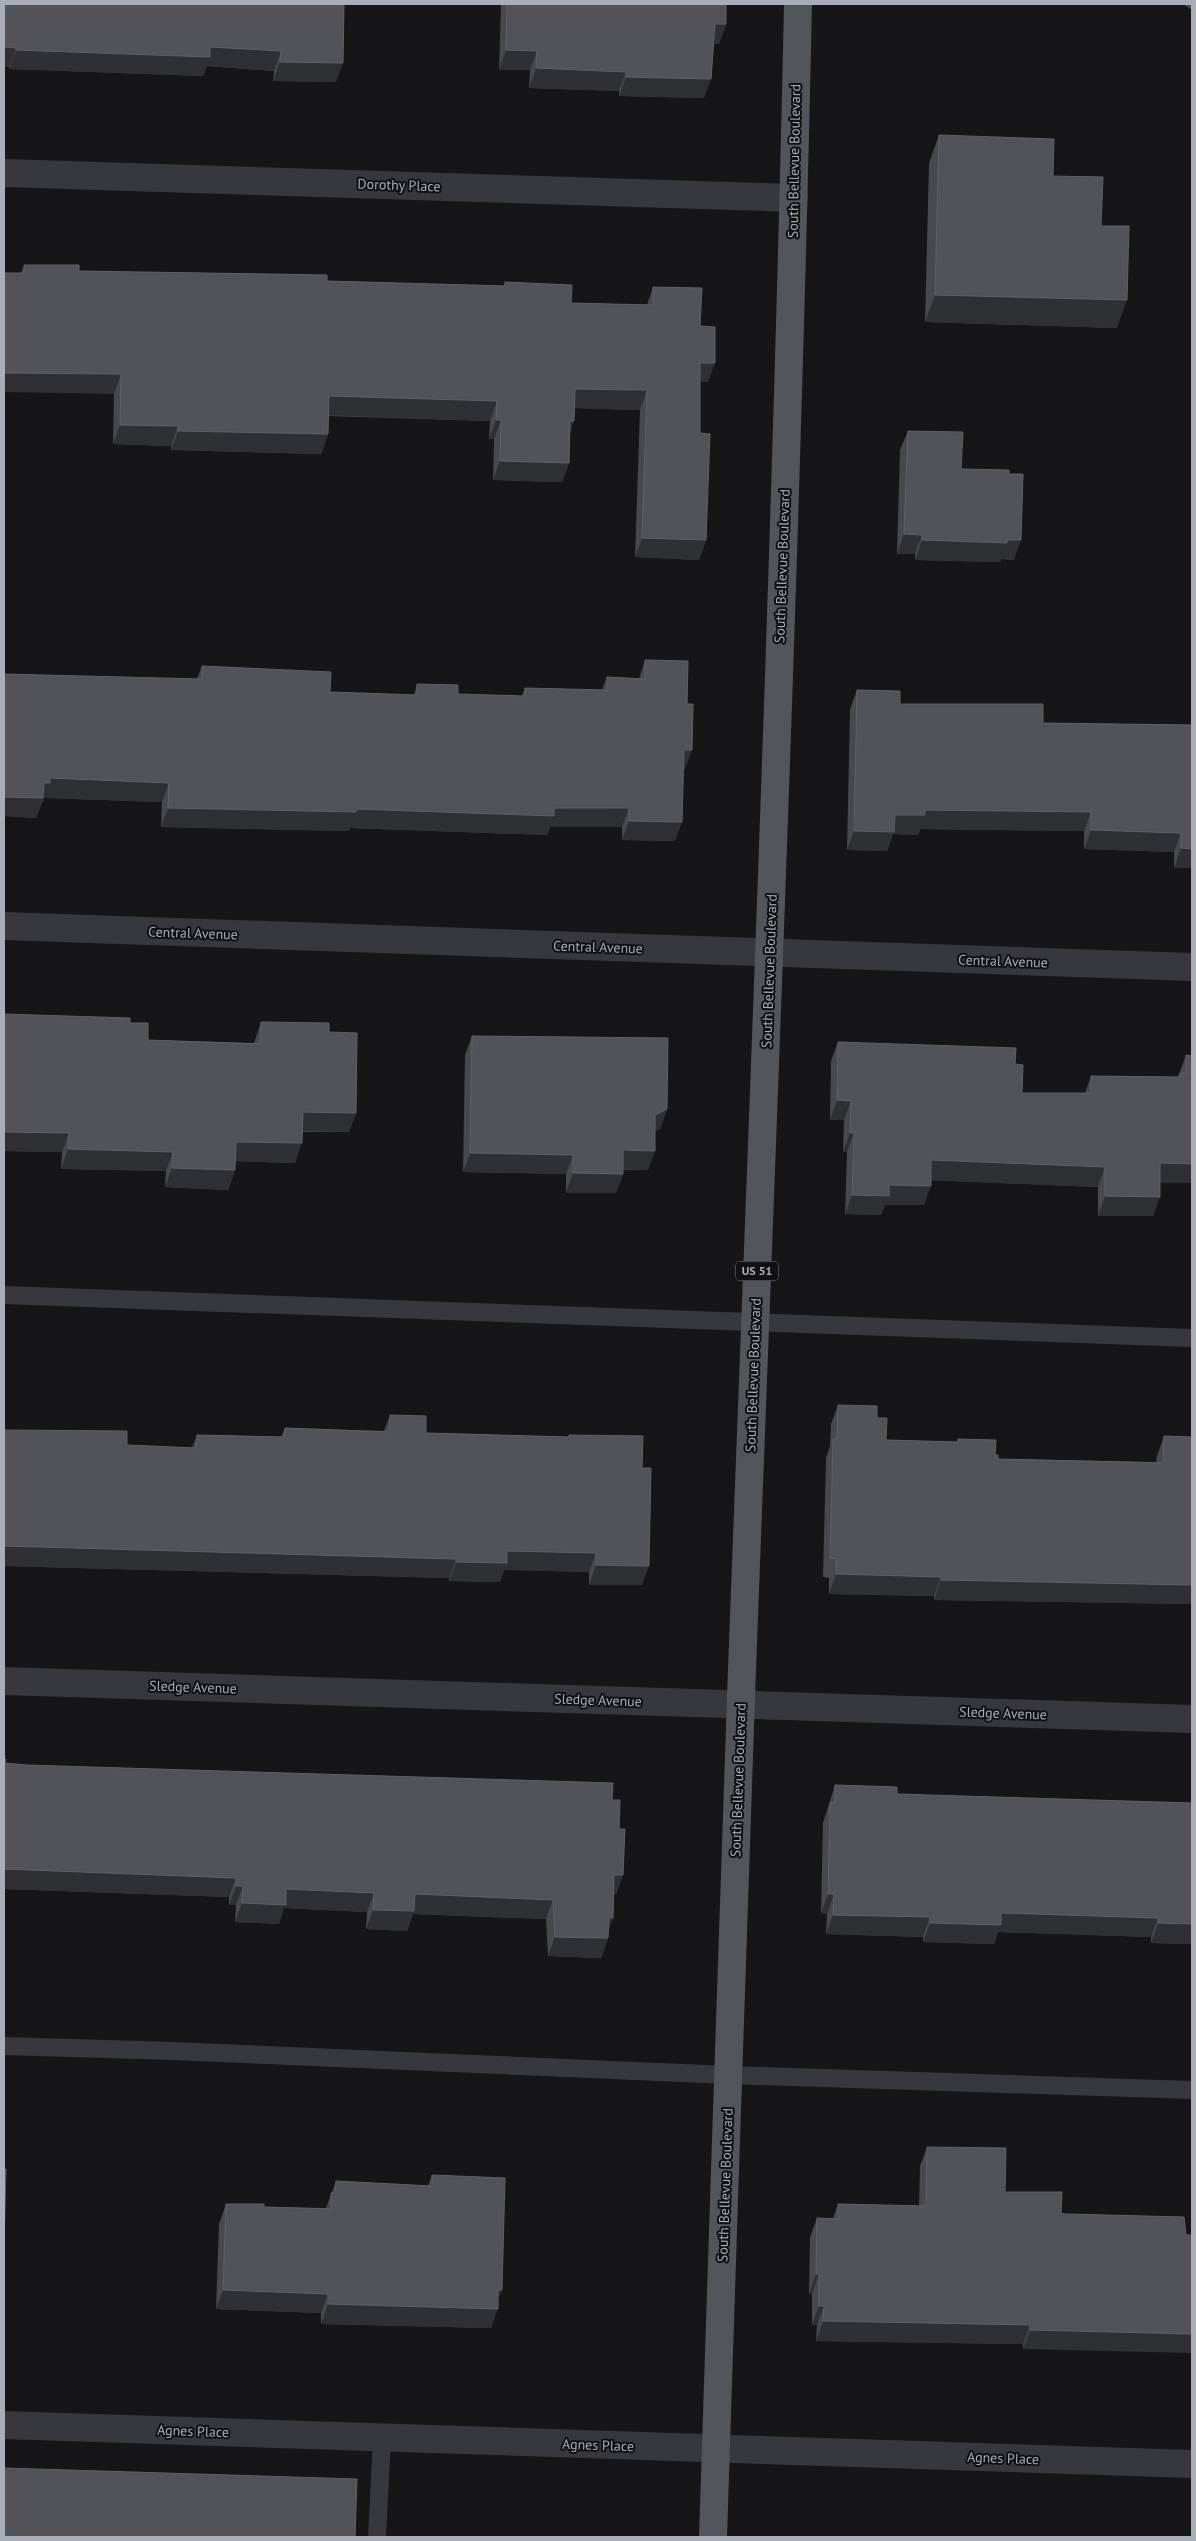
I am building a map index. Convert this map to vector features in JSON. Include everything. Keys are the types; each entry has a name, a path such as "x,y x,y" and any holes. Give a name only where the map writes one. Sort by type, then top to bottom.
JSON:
{"main road":[{"name":"South Bellevue Boulevard","path":"713,2537 769,952 794,198 798,4"}],"street":[{"name":"Dorothy Place","path":"4,173 794,198"},
{"name":"Central Avenue","path":"4,926 1192,967"},
{"name":"Sledge Avenue","path":"4,1681 1192,1719"},
{"name":"Agnes Place","path":"4,2425 1192,2464"}],"lane":[{"path":"4,1295 1192,1338"},
{"path":"4,2046 183,2051 728,2075 1192,2090"},
{"path":"377,2537 382,2438"}],"building":[{"path":"4,4 344,4 343,63 280,62 281,51 210,47 210,57 16,50 16,48 4,47"},
{"path":"507,4 726,4 726,24 715,24 711,79 626,77 626,72 536,68 537,51 506,50"},
{"path":"939,135 1054,139 1053,176 1103,177 1101,226 1129,226 1127,300 935,295"},
{"path":"24,265 79,265 79,271 327,275 327,281 505,286 505,282 572,285 571,303 653,305 653,287 702,288 700,326 715,327 715,363 700,363 700,433 710,434 706,540 642,538 647,390 575,389 574,421 570,421 569,463 500,461 501,420 496,420 497,401 329,396 328,434 178,431 178,426 120,425 121,374 4,373 4,273 24,273"},
{"path":"908,431 963,432 961,469 1009,470 1009,474 1023,474 1021,540 1007,540 1007,543 922,540 922,535 904,534"},
{"path":"645,660 688,661 687,704 693,704 692,750 684,750 682,822 629,821 629,808 554,808 554,816 356,809 356,812 168,808 169,783 50,778 50,783 44,783 43,798 4,797 4,674 202,679 202,666 331,672 330,692 417,695 417,684 458,685 458,694 524,696 525,688 607,690 607,677 645,679"},
{"path":"857,690 900,691 900,704 1043,704 1043,723 1192,725 1192,849 1181,848 1181,833 1091,830 1091,812 925,810 925,815 895,815 894,832 854,831"},
{"path":"4,1014 130,1018 130,1023 148,1023 148,1040 260,1044 261,1022 329,1023 329,1032 357,1033 356,1113 303,1112 302,1143 236,1142 235,1170 172,1168 173,1152 68,1149 69,1133 4,1132"},
{"path":"472,1036 668,1038 667,1109 655,1115 655,1151 623,1150 623,1174 573,1173 573,1155 470,1153"},
{"path":"838,1042 1016,1048 1015,1064 1023,1065 1022,1093 1091,1093 1091,1076 1180,1077 1180,1073 1186,1073 1186,1055 1192,1056 1192,1164 1160,1163 1160,1197 1105,1196 1105,1167 931,1160 931,1186 889,1185 889,1196 852,1195 854,1133 850,1133 851,1101 837,1100"},
{"path":"838,1405 877,1406 877,1418 887,1418 886,1440 958,1442 958,1439 996,1440 995,1455 998,1455 998,1459 1163,1463 1164,1436 1192,1437 1192,1585 941,1580 941,1577 836,1574 836,1559 830,1558 833,1439 837,1439"},
{"path":"390,1415 426,1416 426,1433 569,1437 569,1435 643,1436 642,1468 651,1468 649,1566 596,1565 596,1553 507,1551 507,1563 456,1562 456,1559 4,1546 4,1430 127,1431 127,1445 196,1448 197,1435 284,1437 285,1428 389,1432"},
{"path":"4,1759 6,1759 5,1763 26,1765 613,1783 612,1800 620,1800 619,1829 625,1829 623,1875 614,1875 613,1918 609,1918 608,1938 555,1937 553,1900 415,1894 414,1911 373,1910 374,1893 286,1889 286,1905 242,1903 243,1886 236,1886 236,1878 4,1869"},
{"path":"835,1785 897,1787 897,1794 1192,1803 1192,1924 1158,1923 1158,1918 1001,1913 1001,1925 930,1923 930,1917 833,1915 834,1894 828,1894 830,1803 835,1803"},
{"path":"927,2147 1006,2148 1005,2192 1062,2192 1061,2213 1184,2217 1186,2235 1192,2235 1192,2334 1030,2330 1030,2325 823,2321 824,2306 819,2306 819,2274 816,2274 817,2218 838,2219 838,2204 926,2206"},
{"path":"4,2169 6,2169 4,2242"},
{"path":"432,2175 505,2178 502,2290 498,2290 498,2309 328,2304 328,2294 223,2290 226,2204 264,2204 264,2207 331,2209 331,2193 335,2193 336,2181 432,2186"},
{"path":"4,2468 357,2479 355,2537 4,2537"}]}
